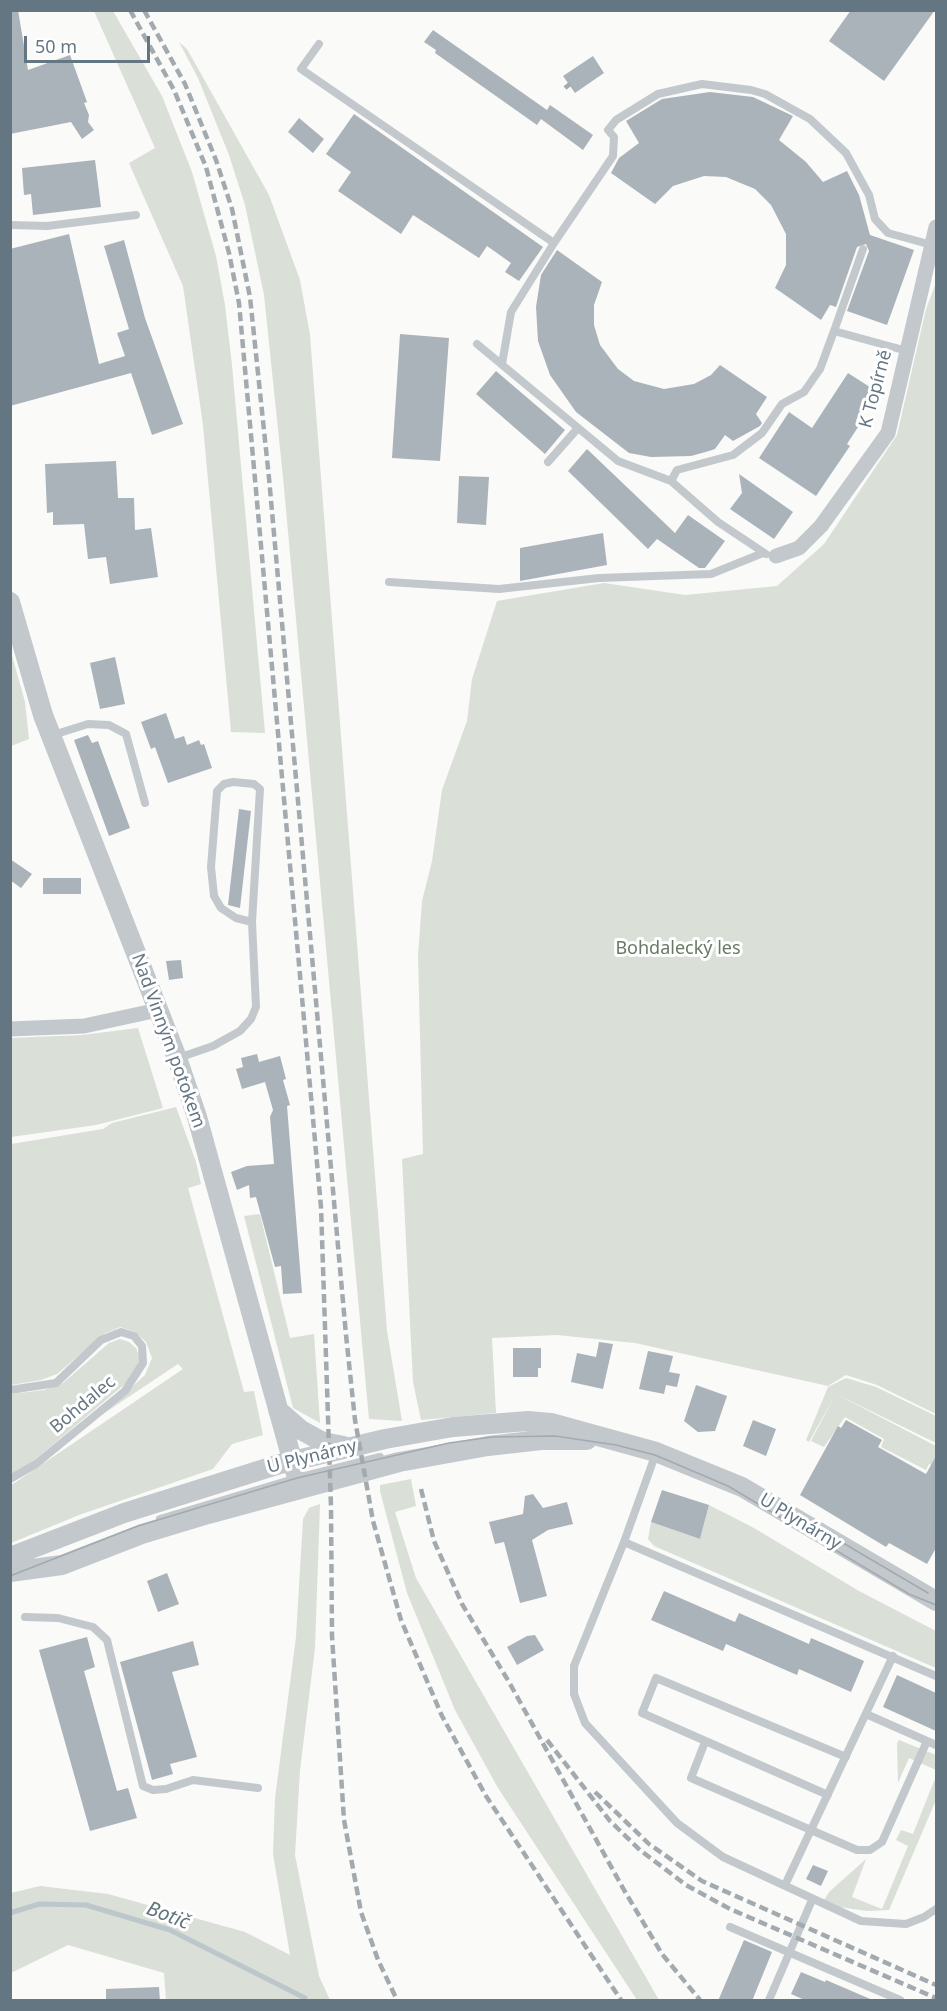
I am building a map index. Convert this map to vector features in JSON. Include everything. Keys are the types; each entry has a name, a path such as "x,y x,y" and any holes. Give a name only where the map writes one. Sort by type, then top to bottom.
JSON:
{"street":[{"name":"K Topírně","path":"769,555 799,548 821,526 888,433 936,226"},
{"name":"Nad Vinným potokem","path":"10,602 51,735 177,1058 197,1117 296,1476"},
{"path":"10,1029 84,1026 158,1010"},
{"path":"278,1410 300,1430 323,1442 350,1447"},
{"name":"U Plynárny","path":"19,1571 62,1565 296,1476 350,1447 453,1427 528,1421 551,1424 656,1452 742,1487 936,1601"},
{"name":"U Plynárny","path":"10,1557 124,1513 296,1476 399,1462 488,1446 581,1439 624,1443"}],"lane":[{"path":"319,44 301,69 554,243"},
{"path":"502,364 511,312 613,156 614,137 608,130 615,120 657,94 679,87 702,84 758,92 771,96 810,119 846,153 869,195 875,219 888,233 932,245"},
{"path":"10,225 47,226 136,215"},
{"path":"671,481 677,470 733,455 762,433 782,404 804,392 820,369 863,249"},
{"path":"834,331 907,351"},
{"path":"477,344 618,461 671,481 718,522 769,555"},
{"path":"548,462 578,428"},
{"path":"389,582 499,590 598,578 711,574 769,555"},
{"path":"51,735 88,724 109,725 126,734 145,804"},
{"path":"177,1058 213,1046 240,1031 251,1019 256,1007 252,922 260,789 254,784 233,782 224,784 217,791 211,867 214,896 221,908 236,918 252,922"},
{"name":"Bohdalec","path":"10,1390 56,1383 100,1340 121,1332 134,1336 142,1346 143,1363 125,1391 36,1464 10,1479"},
{"path":"656,1452 624,1542 573,1666 578,1709 594,1736 677,1823 723,1857 861,1921 906,1924 936,1909"},
{"path":"624,1542 936,1676"},
{"path":"25,1617 58,1618 93,1626 107,1640 143,1786 153,1790 166,1789 194,1780 258,1788"},
{"path":"785,1885 892,1656"},
{"path":"828,1795 642,1713 656,1678 846,1757"},
{"path":"866,1714 936,1745"},
{"path":"705,1742 691,1778 857,1850 870,1850 882,1842 927,1741"},
{"path":"769,2001 812,1900"},
{"path":"730,1927 900,2001"}],"green space":[{"path":"94,11 113,11 162,96 192,172 216,256 232,365 265,733 231,732 203,425 183,286 129,163 155,148"},
{"path":"179,42 187,49 269,195 300,280 310,335 387,1331 402,1421 369,1419 283,477 264,295 245,205 229,155 198,78"},
{"name":"Bohdalecký les","path":"936,283 936,1414 877,1385 846,1375 828,1386 635,1343 557,1335 492,1338 496,1413 421,1420 413,1382 402,1159 423,1154 418,956 422,901 432,861 442,790 467,721 472,679 497,601 604,583 685,595 777,586 824,544 897,435 926,309"},
{"path":"11,652 25,702 29,739 11,746"},
{"path":"138,1028 163,1108 96,1125 11,1137 11,1038 82,1035"},
{"path":"176,1107 196,1162 201,1184 188,1188 244,1392 254,1391 263,1435 232,1444 213,1469 79,1515 11,1543 10,1486 183,1369 178,1364 100,1416 145,1375 152,1358 146,1342 135,1332 120,1327 104,1334 57,1374 41,1380 11,1385 11,1144 103,1129 112,1123"},
{"path":"260,1214 290,1338 314,1334 320,1423 293,1408 244,1216"},
{"path":"120,1339 136,1348 140,1358 136,1369 125,1384 31,1463 11,1476 11,1394 44,1390 63,1383 109,1343"},
{"path":"846,1378 876,1387 936,1416 936,1443 836,1394 936,1446 936,1468 929,1464 926,1470 881,1447 884,1439 845,1417 824,1447 811,1441 835,1395 809,1442 806,1440 828,1387"},
{"path":"411,1479 416,1506 395,1512 416,1578 659,2000 637,2000 498,1788 455,1710 407,1593 380,1491 380,1485"},
{"path":"320,1504 315,1648 300,1770 295,1855 319,1976 330,2000 166,2000 164,1973 68,1945 11,1973 11,1893 40,1886 108,1894 245,1932 290,1955 273,1854 275,1798 296,1637 303,1519 309,1508"},
{"path":"709,1505 754,1528 859,1591 936,1631 936,1668 654,1546 648,1539 651,1522 700,1539"},
{"path":"899,1740 936,1755 936,1770 909,1758 898,1783 897,1743"},
{"path":"936,1776 936,1800 889,1910 867,1911 825,1905 824,1900 829,1892 866,1859 852,1897 882,1909 908,1846 896,1840 901,1830 913,1834"}],"building":[{"path":"10,10 18,10 28,70 70,55 87,102 84,103 89,115 88,122 94,130 82,139 71,122 10,134"},
{"path":"851,10 935,10 884,81 829,41"},
{"path":"433,30 547,110 550,105 593,135 583,150 541,119 537,125 435,53 436,50 424,42"},
{"path":"593,56 604,73 575,93 563,76"},
{"path":"710,92 753,97 793,116 779,140 806,162 823,182 847,171 859,195 870,235 914,250 887,325 847,311 869,251 866,244 857,247 836,307 830,305 821,320 775,288 786,265 786,234 771,205 755,189 726,177 704,176 673,186 655,204 611,173 619,158 639,143 626,121 662,99"},
{"path":"354,114 543,247 519,281 505,272 511,263 487,246 479,258 413,215 401,234 338,191 351,172 326,154"},
{"path":"299,118 324,139 313,153 288,132"},
{"path":"95,160 101,207 33,215 31,194 24,195 22,168"},
{"path":"69,234 99,364 125,356 117,333 129,329 104,246 124,240 145,318 183,424 152,435 131,373 10,406 10,249"},
{"path":"557,250 602,282 594,305 594,325 600,345 618,369 634,381 664,389 694,384 711,375 720,365 767,397 756,414 762,423 760,426 733,441 725,435 715,449 709,451 691,456 651,457 629,453 576,412 550,375 538,341 536,307 541,275"},
{"path":"400,334 449,338 440,461 392,458"},
{"path":"496,371 565,430 545,454 476,394"},
{"path":"848,373 876,391 856,420 860,424 847,444 850,446 816,496 759,458 789,412 812,428"},
{"path":"587,449 675,533 688,515 725,541 705,568 699,568 657,539 648,549 568,471"},
{"path":"116,461 118,498 134,498 135,530 151,528 158,577 110,584 106,557 88,559 84,524 53,525 53,512 47,513 45,464"},
{"path":"739,474 793,512 774,539 730,509 742,493"},
{"path":"459,476 489,477 486,525 457,523"},
{"path":"603,533 607,565 520,581 520,548"},
{"path":"115,657 125,704 100,709 90,663"},
{"path":"166,713 175,739 184,736 187,745 199,740 201,745 204,744 212,768 168,783 155,747 151,749 141,722"},
{"path":"88,735 92,743 98,741 130,828 109,836 74,740"},
{"path":"239,809 251,811 240,908 228,905"},
{"path":"10,859 32,874 21,888 10,880"},
{"path":"43,878 81,878 81,894 43,894"},
{"path":"181,960 183,978 169,980 166,961"},
{"path":"257,1054 259,1062 280,1056 286,1079 283,1080 290,1105 287,1106 302,1293 283,1294 281,1266 275,1267 256,1197 250,1198 249,1185 237,1190 231,1172 247,1166 274,1164 270,1117 273,1110 265,1082 242,1089 236,1069 243,1067 241,1058"},
{"path":"599,1342 613,1344 603,1389 571,1382 577,1353 596,1357"},
{"path":"513,1348 541,1348 541,1368 538,1368 538,1377 513,1377"},
{"path":"648,1351 673,1356 669,1372 680,1374 677,1387 666,1385 664,1394 639,1389"},
{"path":"696,1385 727,1396 715,1431 698,1432 684,1421"},
{"path":"753,1420 776,1429 766,1456 743,1446"},
{"path":"846,1420 882,1440 878,1447 926,1474 936,1456 936,1548 927,1564 889,1543 886,1547 800,1495 838,1426 841,1428"},
{"path":"662,1490 709,1505 700,1539 651,1522"},
{"path":"533,1494 543,1508 567,1502 573,1524 548,1530 532,1540 547,1596 520,1603 504,1542 495,1544 489,1522 523,1514 525,1496"},
{"path":"167,1573 179,1604 158,1612 147,1581"},
{"path":"664,1591 735,1622 739,1613 809,1644 811,1638 864,1661 851,1692 799,1669 797,1675 726,1644 723,1651 651,1620"},
{"path":"535,1635 544,1650 517,1665 507,1647 527,1636"},
{"path":"87,1637 95,1667 84,1671 117,1791 128,1788 137,1818 90,1831 39,1650"},
{"path":"193,1641 199,1665 172,1672 197,1757 170,1764 173,1774 152,1780 120,1662"},
{"path":"897,1675 936,1693 936,1731 883,1707"},
{"path":"813,1865 828,1871 821,1886 806,1879"},
{"path":"744,1940 772,1952 752,2001 718,2001"},
{"path":"801,1972 875,2001 807,2001 791,1994"},
{"path":"159,1987 160,2001 106,2001 106,1989"}],"waterway":[{"name":"Botič","path":"10,1913 39,1904 86,1905 170,1930 305,1998"}],"tram line":[{"path":"10,1576 138,1526 297,1478 449,1443 492,1437 555,1436 616,1445 655,1455 728,1486 909,1594 936,1605"},
{"path":"843,1543 928,1593"}],"railway":[{"path":"130,10 174,90 206,167 229,253 239,303 321,1207 331,1507 332,1636 344,1820 361,1912 378,1960 397,2000"},
{"path":"144,10 185,84 216,160 232,209 250,297 269,478 346,1335 355,1420 373,1521 401,1620 442,1716 486,1796 621,2000"},
{"path":"565,88 570,84"},
{"path":"421,1489 434,1541 462,1604 509,1682 662,1954 700,2000"},
{"path":"547,1740 610,1821 640,1850 686,1885 730,1909 936,1998"},
{"path":"595,1792 649,1844 702,1881 936,1985"}]}
